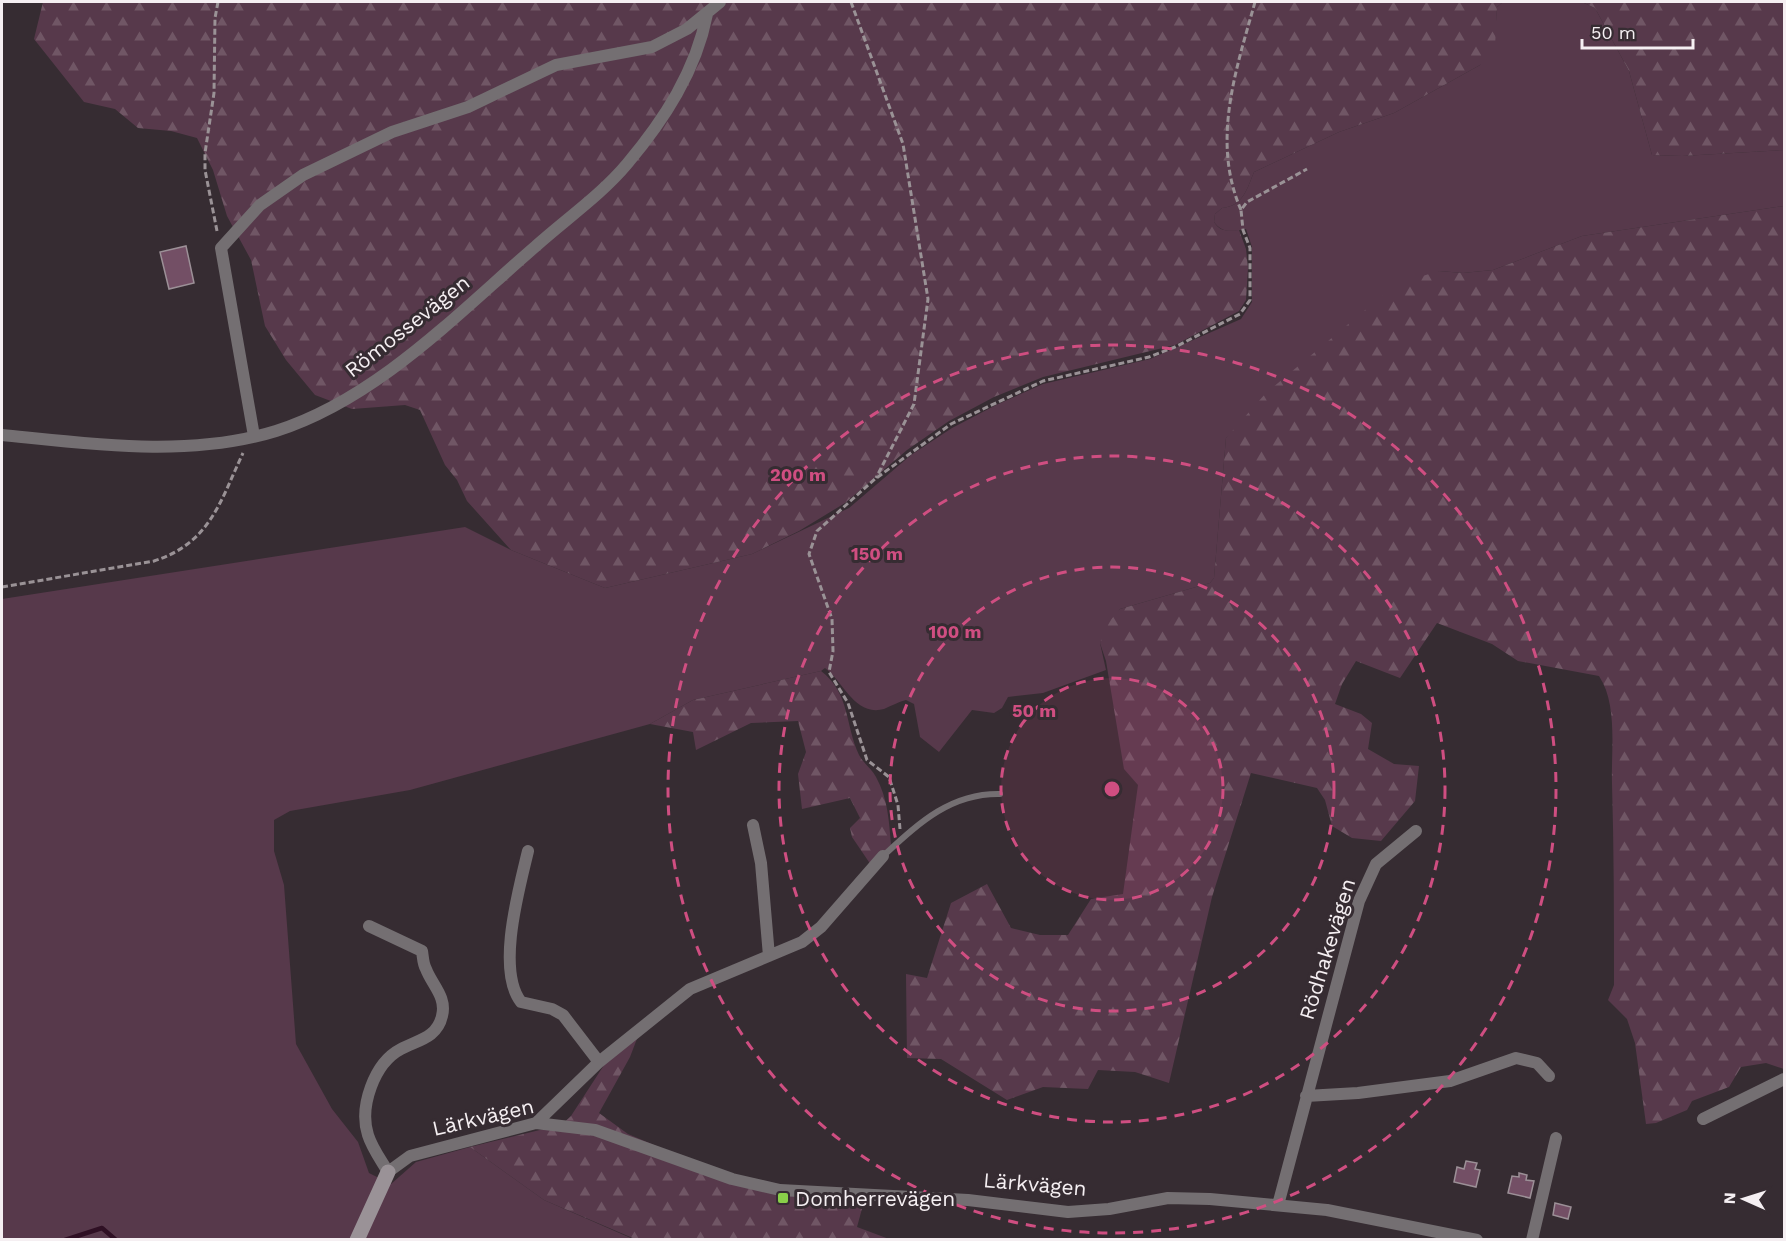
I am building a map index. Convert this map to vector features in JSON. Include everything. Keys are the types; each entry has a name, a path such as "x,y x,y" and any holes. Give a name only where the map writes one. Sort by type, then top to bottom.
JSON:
{"street":[{"path":"250,437 221,248 260,205 303,175 392,132 468,107 556,65 652,47 669,40 707,14 720,2"},
{"name":"Römossevägen","path":"2,435 146,446 175,446 250,437 309,417 352,394 393,367 586,204 625,166 677,96 702,41 707,14"},
{"path":"753,825 761,862 769,956"},
{"name":"Rödhakevägen","path":"1278,1205 1345,950 1368,876 1376,864 1416,831"},
{"path":"528,851 512,939 509,968 511,982 521,1002 552,1009 563,1016 598,1062"},
{"path":"536,1123 598,1062 690,989 716,975 802,942 821,927 883,856"},
{"path":"357,1239 388,1172 368,1134 365,1119 370,1092 388,1060 400,1050 431,1036 442,1016 441,997 426,970 422,951 369,926"},
{"path":"1306,1096 1358,1093 1450,1082 1516,1058 1537,1063 1549,1076"},
{"path":"1703,1119 1785,1079"},
{"name":"Lärkvägen","path":"388,1172 410,1156 536,1123 595,1130 732,1179 780,1190 968,1200 1068,1212 1109,1209 1168,1198 1278,1205 1327,1210 1478,1239"},
{"path":"1532,1239 1556,1138"}],"lane":[{"path":"883,856 944,807 961,798 979,793 1000,794"}],"path":[{"path":"218,2 215,18 214,83 204,153 205,170 221,248"},
{"path":"851,2 903,144 928,299 915,404 875,479"},
{"path":"901,840 898,804 888,777 867,760 848,704 830,672 833,651 832,619 809,554 817,531 875,479 951,424 1043,381 1149,357 1175,347 1240,314 1250,300 1250,248 1243,230 1241,210 1229,177 1225,154 1226,122 1255,2"},
{"path":"1241,210 1247,202 1307,169"},
{"path":"2,586 154,561 187,546 214,517 250,437"}],"green space":[{"path":"43,2 1503,2 1497,7 1495,47 1480,65 1394,113 1339,132 1254,172 1240,200 1229,207 1222,208 1215,214 1214,222 1219,228 1228,231 1239,230 1246,249 1248,268 1246,300 1239,311 1175,345 1043,377 994,397 949,421 907,450 845,503 799,531 752,554 605,588 511,550 467,501 457,480 445,465 420,410 405,405 352,409 315,395 286,360 265,326 251,260 227,216 213,170 197,138 171,131 138,128 115,109 84,102 34,39"},
{"path":"1503,2 1582,2 1595,8 1629,71 1652,155 1682,156 1784,150 1784,206 1582,236 1493,270 1463,273 1439,271 1226,438 1214,578 1210,583 1120,609 1100,643 1106,670 1043,693 1008,697 1002,708 994,713 972,710 939,752 920,737 914,704 906,700 884,709 865,708 850,696 825,668 821,671 693,700 650,724 410,790 290,811 274,820 274,851 284,885 296,1044 332,1109 358,1142 369,1173 391,1184 416,1162 470,1147 544,1200 633,1239 2,1240 2,599 465,527 511,550 605,588 752,554 849,508 911,455 952,428 996,405 1043,384 1150,359 1241,319 1252,302 1252,247 1246,229 1228,231 1221,228 1214,222 1215,214 1222,208 1229,207 1240,200 1254,172 1339,132 1394,113 1480,65 1496,21 1497,7"},
{"path":"1582,2 1784,2 1784,150 1682,156 1652,155 1629,71 1595,8"},
{"path":"1784,206 1784,1069 1766,1063 1741,1067 1729,1087 1692,1101 1687,1110 1656,1123 1646,1124 1635,1043 1627,1019 1608,1000 1614,985 1614,859 1611,713 1605,687 1599,676 1518,661 1492,644 1437,623 1400,678 1356,661 1342,684 1335,704 1361,714 1372,723 1368,749 1394,764 1419,766 1415,801 1381,841 1352,838 1332,826 1325,800 1317,788 1251,773 1212,897 1169,1083 1135,1072 1098,1070 1088,1089 1043,1087 1007,1100 941,1059 907,1058 906,974 927,978 951,903 987,884 1011,928 1040,935 1068,935 1091,899 1123,894 1138,785 1124,769 1106,661 1100,643 1107,624 1120,609 1210,583 1214,578 1226,438 1266,393 1396,284 1439,271 1463,273 1493,270 1582,236"},
{"path":"821,671 837,689 842,699 859,755 876,777 885,802 891,845 871,865 852,837 850,828 860,818 850,798 802,809 798,774 806,752 798,721 751,723 696,750 693,732 650,724 693,700"},
{"path":"638,1036 630,1057 599,1113 628,1134 725,1175 863,1205 857,1227 889,1239 635,1239 544,1200 470,1147 548,1128 557,1129 571,1116 606,1062"}],"building":[{"path":"186,246 194,283 169,289 160,252"},
{"path":"1466,1161 1477,1163 1475,1169 1480,1170 1476,1187 1454,1182 1457,1167 1464,1169"},
{"path":"1519,1173 1527,1175 1526,1180 1534,1181 1530,1198 1508,1193 1512,1176 1519,1177"},
{"path":"1555,1203 1571,1207 1568,1219 1553,1215"}],"waterway":[{"path":"65,1240 102,1228 116,1240"}],"place":[{"name":"Domherrevägen","path":"783,1198"}]}
